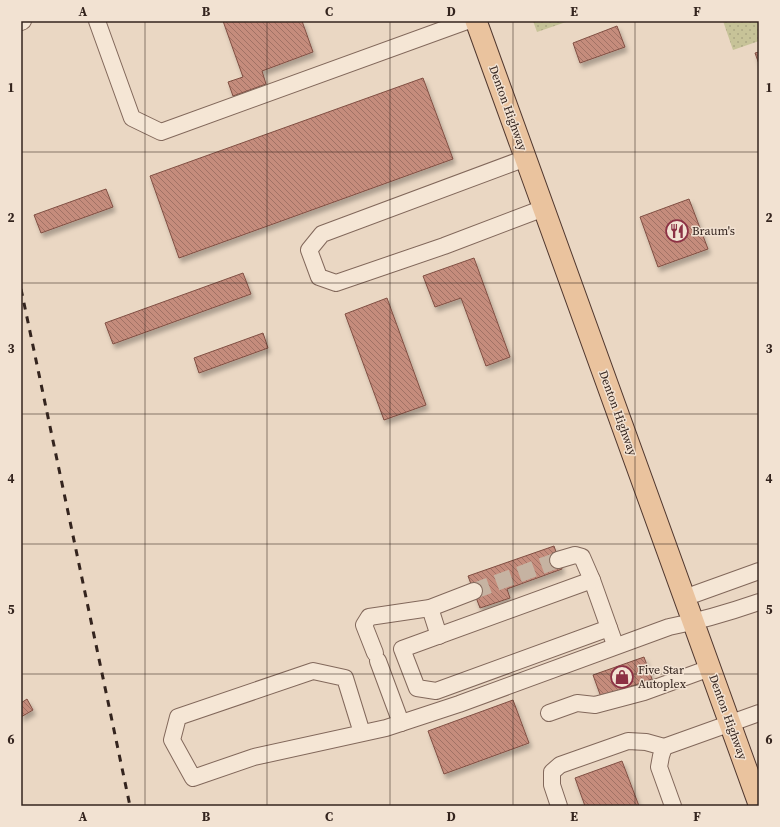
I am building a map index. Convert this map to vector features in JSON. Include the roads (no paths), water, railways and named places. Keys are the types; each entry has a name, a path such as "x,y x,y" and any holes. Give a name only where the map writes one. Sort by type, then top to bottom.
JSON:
{"main road":[{"name":"Denton Highway","path":"476,21 759,804"}],"street":[{"path":"97,21 132,118 161,132 467,21"},
{"path":"526,158 322,234 309,250 319,277 336,283 444,246 544,208"},
{"path":"558,560 575,555 582,557 592,580 615,647"},
{"path":"684,598 759,570"},
{"path":"592,580 402,649 418,688 436,691 609,628"},
{"path":"401,723 364,625 369,617 430,608 474,591"},
{"path":"362,733 345,678 313,671 178,717 172,740 193,778 254,757 386,728 459,704 669,627 734,611 759,602"},
{"path":"430,608 439,636"},
{"path":"549,713 578,703 595,705 602,704 644,692 710,668"},
{"path":"559,806 552,785 552,772 560,765 628,740 646,742 664,747 759,714"},
{"path":"664,747 659,767 673,806"}],"tunnel":[{"path":"474,591 558,560"}],"railway":[{"path":"21,289 130,806"}],"place":[{"name":"Braum's","path":"677,231"},
{"name":"Five Star Autoplex","path":"622,677"}]}
